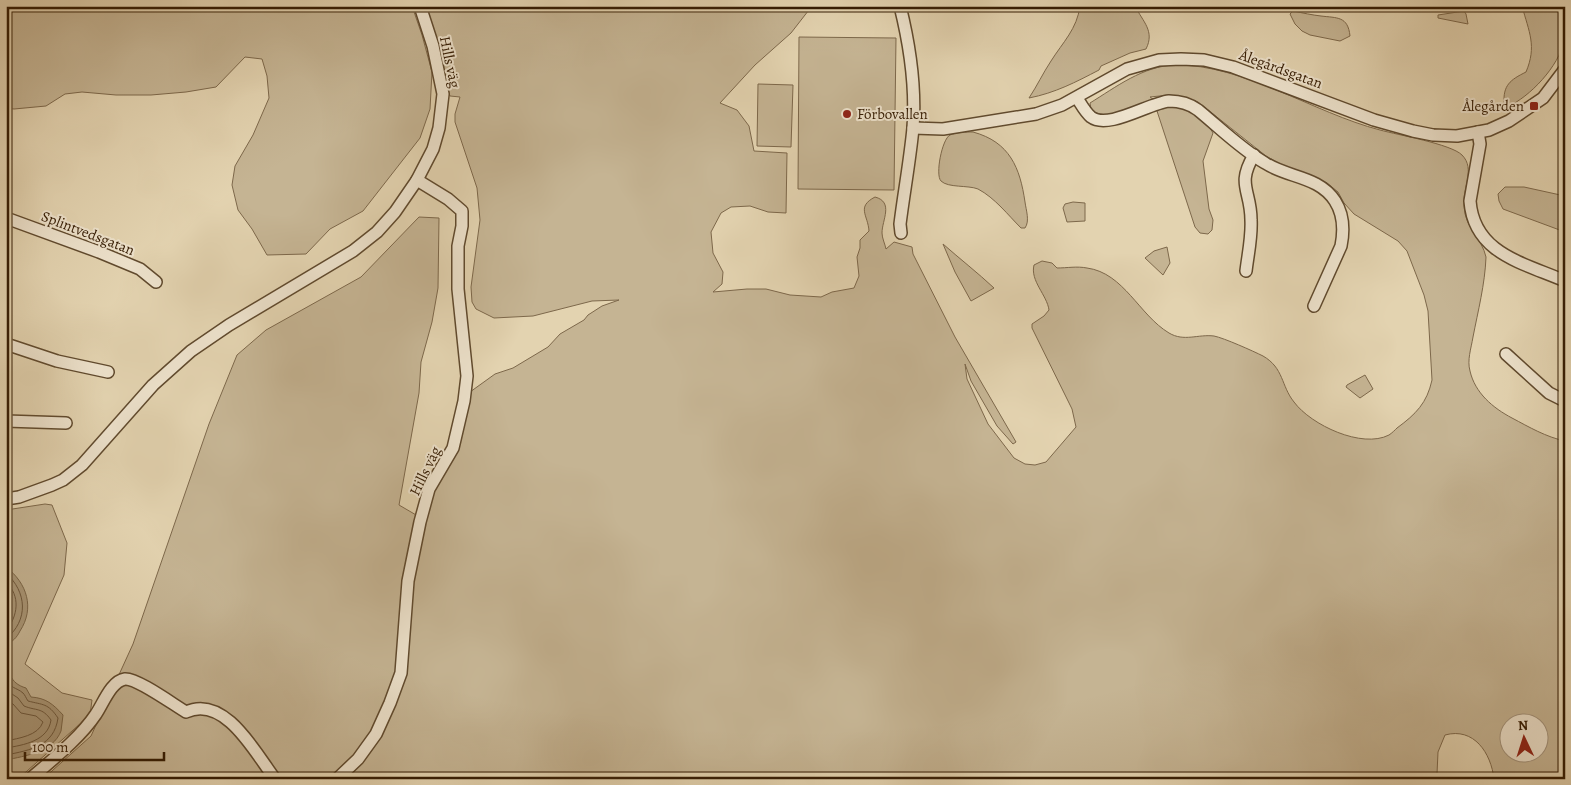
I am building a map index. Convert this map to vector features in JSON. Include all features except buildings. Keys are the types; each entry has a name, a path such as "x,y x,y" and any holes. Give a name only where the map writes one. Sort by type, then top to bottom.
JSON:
{"street":[{"name":"Hills väg","path":"6,499 19,497 52,486 63,480 82,464 153,385 192,352 230,325 353,251 377,232 395,212 417,180 433,149 442,111 443,94 433,46 420,6"},
{"path":"900,6 911,56 914,103 913,128 900,224 901,233"},
{"name":"Ålegårdsgatan","path":"913,128 943,129 1010,119 1049,110 1077,98 1128,69 1159,60 1192,59 1233,67 1374,120 1413,131 1444,136 1478,132 1509,122 1534,106 1554,86 1565,69"},
{"path":"1077,98 1090,116 1101,120 1121,117 1166,102 1188,104 1268,165 1327,190 1340,209 1343,230 1341,246 1314,306"},
{"path":"1478,132 1480,144 1470,201 1477,228 1488,244 1500,252 1565,280"},
{"path":"1246,271 1252,220 1244,180 1246,169 1254,155"},
{"name":"Hills väg","path":"337,779 358,759 376,734 390,703 400,673 408,581 420,522 429,489 453,448 464,401 467,376 458,289 458,246 462,226 462,211 448,199 417,180"},
{"name":"Splintvedsgatan","path":"6,218 140,269 156,282"},
{"path":"6,344 58,361 108,372"},
{"path":"1506,354 1549,392 1565,401"},
{"path":"6,420 66,423"},
{"path":"30,779 59,755 95,715 112,688 120,681 127,679 134,681 186,712 197,708 207,708 223,716 243,736 276,779"}],"shaded area":[{"path":"6,6 412,6 432,72 430,109 420,138 363,211 330,229 306,254 267,255 238,210 232,185 235,166 253,135 269,98 267,76 262,59 245,57 216,87 151,95 116,95 82,92 65,94 46,106 6,108"},
{"path":"425,6 812,6 791,33 755,65 720,103 737,110 749,126 754,151 787,153 786,213 768,212 750,206 731,207 721,213 711,232 713,253 723,272 722,284 713,292 766,289 790,295 821,297 832,292 854,288 859,276 857,257 860,240 869,231 864,208 875,197 881,199 886,207 882,237 886,249 894,242 912,247 913,254 955,337 1016,442 1013,444 997,426 971,381 965,364 967,379 988,424 1014,458 1025,464 1035,465 1046,462 1076,427 1072,409 1032,328 1032,324 1049,310 1033,271 1034,265 1042,261 1052,263 1057,268 1076,267 1100,271 1121,286 1158,325 1175,336 1214,336 1263,356 1275,366 1290,396 1302,411 1324,426 1352,437 1378,439 1389,435 1410,418 1424,402 1432,380 1428,311 1424,295 1407,251 1398,241 1354,214 1344,203 1338,192 1327,183 1282,165 1266,156 1198,102 1184,97 1169,95 1150,97 1153,99 1150,102 1116,114 1106,115 1098,115 1092,111 1090,103 1130,78 1152,69 1175,65 1201,67 1226,72 1252,81 1355,122 1456,151 1462,155 1468,166 1468,179 1464,200 1465,214 1486,257 1483,287 1469,359 1472,379 1480,393 1498,410 1538,431 1565,441 1565,779 1494,779 1489,760 1479,744 1464,735 1455,734 1445,735 1438,752 1435,779 43,779 91,736 133,644 209,424 237,355 266,330 361,277 419,217 439,218 438,288 432,322 421,362 419,393 399,505 423,519 470,392 495,374 513,368 548,347 560,334 584,320 602,306 619,300 592,301 533,316 494,318 476,309 472,302 471,287 480,220 477,188 455,122 455,114 460,97 450,96"},
{"path":"1080,6 1135,6 1149,32 1146,49 1130,53 1101,66 1099,70 1065,87 1029,98 1073,28"},
{"path":"1522,6 1565,6 1564,41 1556,60 1542,80 1525,96 1507,107 1504,104 1506,88 1512,81 1526,72 1531,54 1531,39"},
{"path":"1293,11 1341,19 1347,25 1350,36 1340,41 1310,35 1302,31 1295,24 1290,14"},
{"path":"1464,11 1468,24 1438,18 1438,15"},
{"name":"Förbovallen","path":"799,37 896,38 894,190 798,189"},
{"path":"758,84 793,85 791,147 757,146"},
{"path":"1176,105 1197,116 1206,123 1213,133 1203,161 1209,209 1213,220 1212,230 1208,234 1200,233 1195,227 1157,111 1166,106"},
{"path":"973,132 986,136 996,142 1011,158 1023,190 1027,212 1025,228 1021,228 996,202 978,189 948,185 941,181 939,165 947,138 956,133"},
{"path":"1505,187 1524,187 1565,196 1565,232 1503,209 1498,194"},
{"path":"1073,202 1085,203 1085,221 1067,222 1063,208 1065,204"},
{"path":"943,244 994,288 971,301 955,272"},
{"path":"1167,247 1170,263 1163,275 1145,258 1154,251"},
{"path":"1365,375 1373,389 1360,398 1346,387"},
{"path":"45,504 52,505 67,543 64,575 25,664 62,693 92,700 90,715 18,779 6,779 6,510"}],"water":[{"path":"6,567 24,588 28,605 25,622 19,633 13,641 6,644"},
{"path":"6,654 8,655 9,671 13,680 26,688 31,697 49,702 63,715 61,731 52,744 38,752 6,760"}],"place":[{"name":"Ålegården","path":"1534,106"},
{"name":"Förbovallen","path":"847,114"}]}
